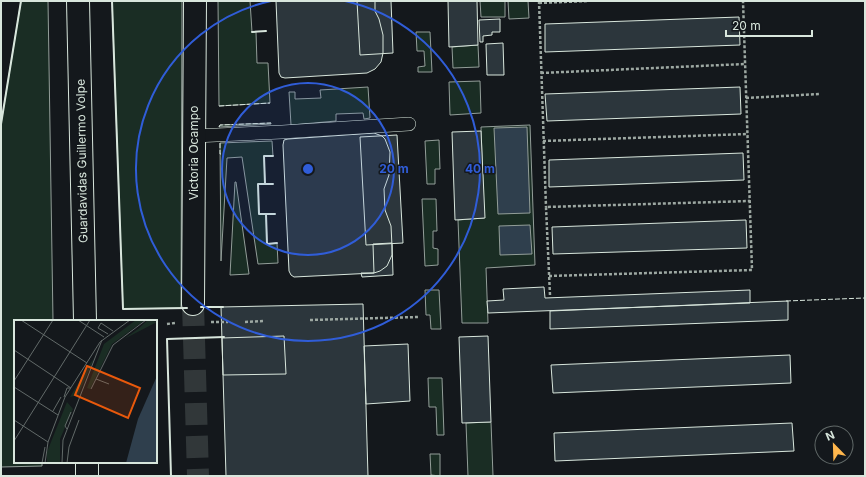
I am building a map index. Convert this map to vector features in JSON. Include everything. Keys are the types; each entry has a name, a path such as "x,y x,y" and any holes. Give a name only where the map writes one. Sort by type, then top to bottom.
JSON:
{"main road":[{"name":"Guardavidas Guillermo Volpe","path":"78,1 85,320"},
{"name":"Victoria Ocampo","path":"194,304 195,1"},
{"path":"87,463 87,476"}],"lane":[{"path":"194,136 409,124"}],"path":[{"path":"550,295 539,2 587,1"},
{"path":"549,276 752,270 743,1"},
{"path":"541,73 745,64"},
{"path":"746,98 820,94"},
{"path":"544,141 748,134"},
{"path":"546,208 750,201"},
{"path":"310,320 418,317"},
{"path":"245,322 266,321"},
{"path":"205,323 228,322"}],"green space":[{"path":"21,1 48,1 53,320 14,320 14,463 42,463 42,466 1,467 1,124"},
{"path":"112,1 182,1 181,308 123,309"},
{"path":"218,1 250,1 252,32 256,32 257,63 268,63 270,103 219,106"},
{"path":"480,1 505,1 505,17 481,17"},
{"path":"508,1 528,1 529,18 509,19"},
{"path":"416,32 430,32 432,72 418,72 418,67 425,66 424,51 417,51"},
{"path":"478,45 479,67 453,68 452,47"},
{"path":"480,81 481,113 450,115 449,82"},
{"path":"368,87 370,118 364,119 363,113 336,114 336,121 291,125 289,92 295,92 295,99 321,98 320,90"},
{"path":"271,124 219,127 220,125"},
{"path":"530,125 535,265 486,268 488,323 462,323 458,220 484,218 481,127"},
{"path":"439,140 440,169 435,169 435,184 427,184 425,141"},
{"path":"272,141 273,156 264,156 265,184 258,184 259,214 266,214 267,244 277,243 278,263 258,264 242,157 227,158 221,261 220,143"},
{"path":"235,182 249,274 230,275"},
{"path":"422,199 436,199 437,231 433,231 433,248 438,249 438,265 425,266"},
{"path":"425,290 439,290 441,329 431,329 430,315 426,315"},
{"path":"428,378 442,378 444,435 437,435 436,407 429,407"},
{"path":"491,422 493,476 468,476 466,423"},
{"path":"430,454 440,454 440,476 431,475"}],"water":[{"path":"527,127 530,213 498,214 494,128"},
{"path":"530,225 532,254 500,255 499,226"}],"building":[{"path":"276,1 375,1 375,11 379,19 383,35 383,53 381,62 375,69 367,73 281,77 279,73"},
{"path":"357,1 391,1 393,53 360,55"},
{"path":"448,1 477,1 478,45 449,47"},
{"path":"739,17 740,45 545,52 545,24"},
{"path":"500,19 500,32 492,32 492,35 483,36 483,42 480,42 479,20"},
{"path":"503,43 504,75 487,75 486,44"},
{"path":"740,87 741,114 547,121 545,94"},
{"path":"481,131 485,218 455,220 452,132"},
{"path":"374,133 385,139 390,152 389,175 384,189 385,210 391,226 392,246 392,255 387,266 374,273 294,277 289,271 284,140"},
{"path":"397,135 403,243 366,245 360,137"},
{"path":"743,153 744,180 549,187 549,160"},
{"path":"746,220 747,248 553,254 552,227"},
{"path":"392,243 393,275 362,277 361,273 374,273 373,244"},
{"path":"544,287 545,298 750,290 750,303 488,313 487,301 504,300 503,289"},
{"path":"788,301 788,320 550,329 550,311"},
{"path":"363,304 368,476 226,476 221,307"},
{"path":"284,336 286,374 223,375 222,338"},
{"path":"488,336 491,422 462,423 459,337"},
{"path":"408,344 410,401 366,404 364,346"},
{"path":"790,355 791,383 553,393 551,365"},
{"path":"792,423 794,451 555,461 554,433"}],"tunnel":[{"path":"193,304 198,476"}],"fence":[{"path":"219,106 270,103"},
{"path":"219,127 220,125 271,123"},
{"path":"220,143 220,154 224,154"},
{"path":"786,301 865,298"}],"wall":[{"path":"1,124 21,1"},
{"path":"112,1 123,309 187,308"},
{"path":"252,32 266,31"},
{"path":"273,156 264,156 265,184 258,184 259,214 266,214 267,244 277,243"},
{"path":"265,184 273,184"},
{"path":"266,214 275,214"},
{"path":"201,307 223,307"},
{"path":"171,476 167,339 224,337"}]}
